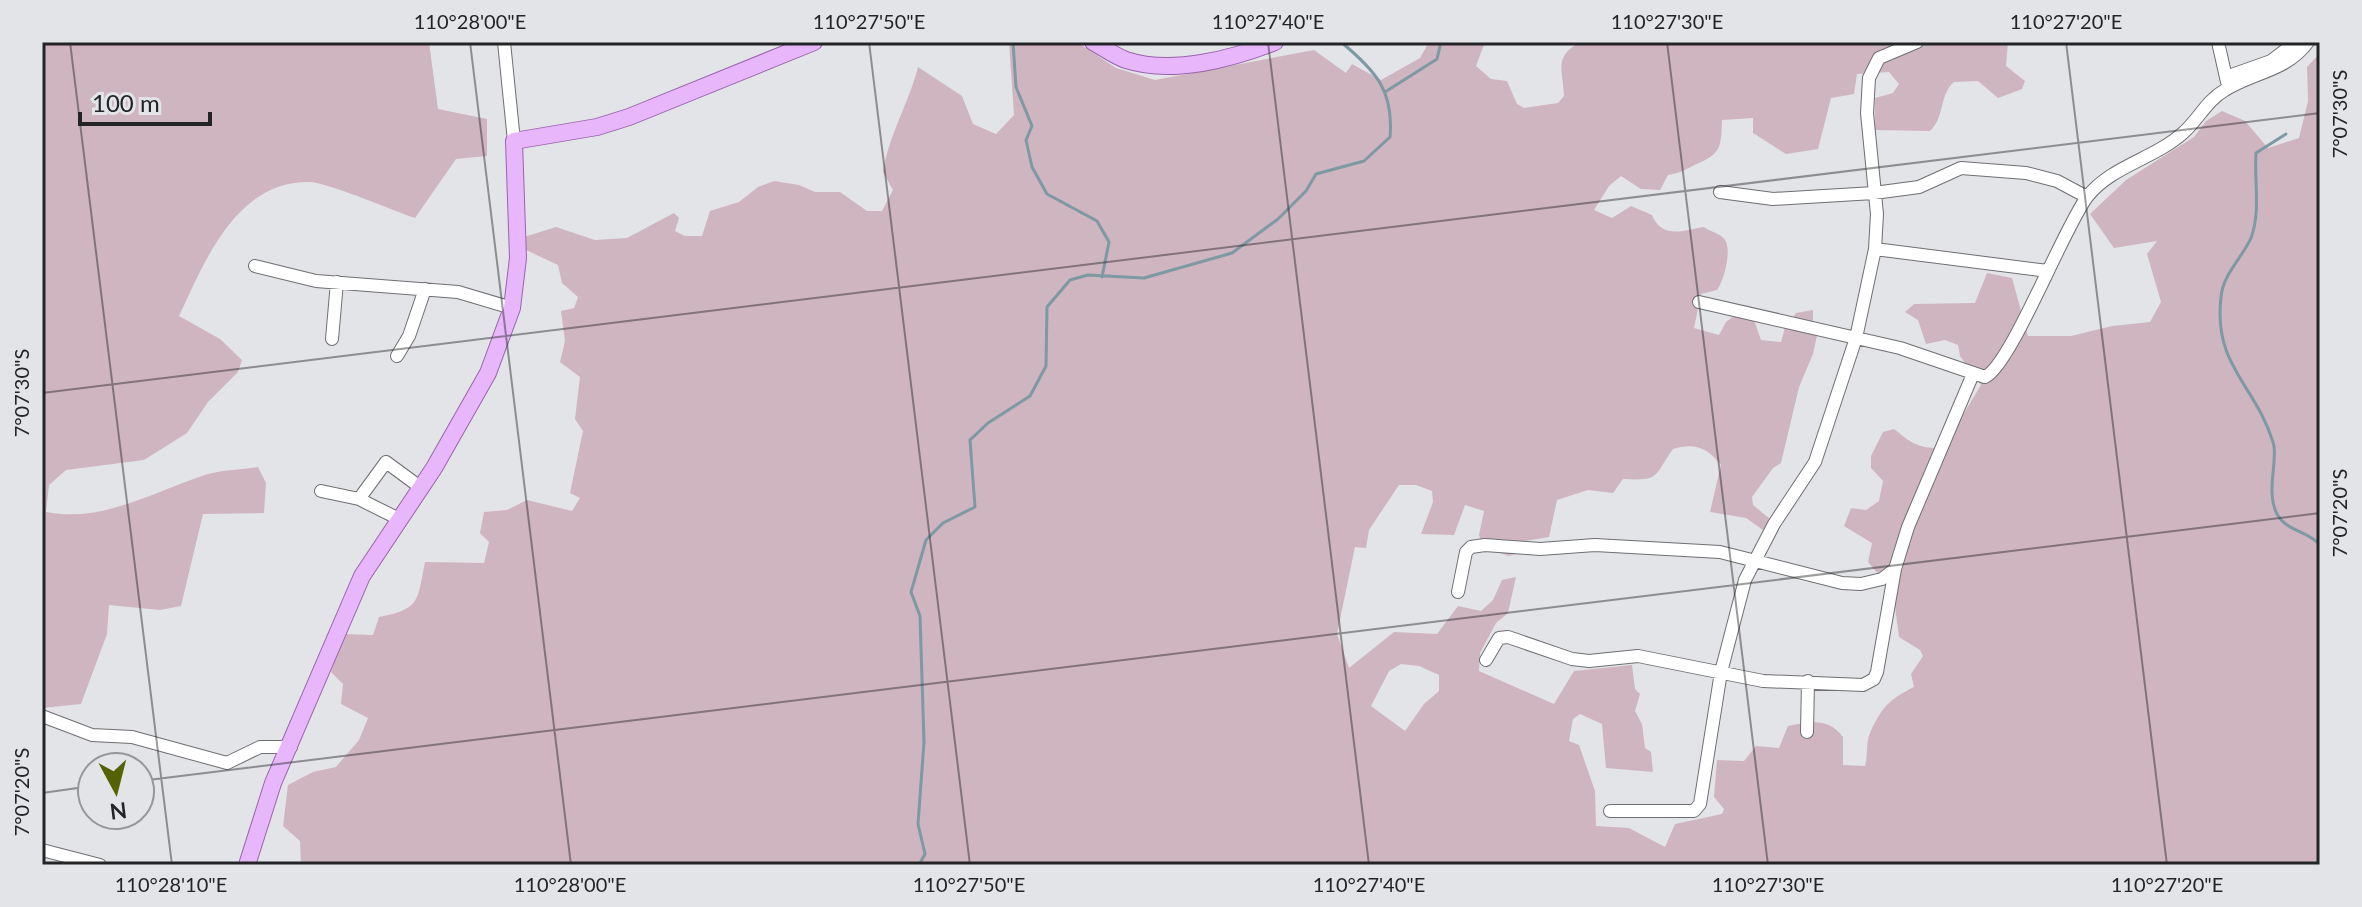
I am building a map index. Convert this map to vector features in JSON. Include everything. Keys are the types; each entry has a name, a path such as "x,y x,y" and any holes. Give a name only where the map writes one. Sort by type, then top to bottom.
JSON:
{"main road":[{"path":"247,865 273,783 291,747 337,627 362,576 488,373 512,308 518,258 514,141 597,127 629,117 814,42"},
{"path":"1093,42 1127,60 1155,64 1198,63 1275,42"}],"street":[{"path":"504,42 514,141"},
{"path":"1610,811 1657,814 1698,809 1721,672 1745,580 1754,559 1815,462 1856,338 1875,249 1867,113 1869,78 1879,58 1917,42"},
{"path":"2218,42 2227,82"},
{"path":"2227,82 2293,61 2308,42"},
{"path":"1699,302 1926,356 1985,377 1997,367 2087,197 2114,173 2173,142 2227,82 2271,61 2293,43"},
{"path":"1720,192 1773,199 1874,193 1919,187 1961,168 2026,173 2057,181 2087,197"},
{"path":"1875,249 2048,271"},
{"path":"255,266 337,282 458,292 512,308"},
{"path":"332,339 337,282"},
{"path":"397,356 409,336 425,289"},
{"path":"1486,660 1499,638 1508,637 1572,659 1638,656 1763,681 1863,685 1874,679 1895,569 1908,527 1973,374"},
{"path":"359,499 386,462 420,487"},
{"path":"321,491 359,499 397,518"},
{"path":"1458,592 1466,552 1476,546 1540,549 1595,545 1720,552 1842,583 1861,584 1882,579 1895,569"},
{"path":"1807,732 1808,681"},
{"path":"42,716 92,735 132,737 227,763 260,747 291,747"},
{"path":"42,850 100,865"}],"shaded area":[{"path":"42,42 429,42 438,109 487,119 487,156 456,159 415,218 309,182 284,185 262,195 243,209 226,228 212,249 179,316 220,339 242,360 238,372 208,402 187,433 144,460 66,470 49,485 46,512 66,514 106,510 209,474 258,467 266,483 264,513 203,514 181,606 160,610 109,605 107,634 81,704 42,708"},
{"path":"1009,42 1077,42 1116,68 1155,80 1314,50 1346,73 1352,64 1381,80 1420,58 1429,42 1485,42 1476,66 1491,79 1507,81 1517,104 1524,108 1558,103 1564,96 1563,58 1581,42 2008,42 2006,66 2025,81 2022,89 1998,98 1978,81 1954,82 1930,131 1875,130 1875,98 1893,93 1899,84 1889,72 1857,74 1854,94 1831,98 1818,149 1786,154 1753,133 1753,118 1722,120 1719,147 1712,156 1668,175 1660,190 1641,189 1621,176 1609,186 1594,210 1612,218 1631,206 1652,215 1656,223 1668,231 1704,227 1723,238 1728,251 1720,286 1717,290 1701,294 1694,328 1719,335 1726,322 1734,316 1754,320 1761,340 1781,342 1785,328 1796,313 1813,310 1813,321 1819,326 1813,354 1799,387 1781,463 1773,468 1752,497 1753,505 1770,519 1763,530 1746,518 1710,512 1721,465 1706,451 1688,446 1673,449 1650,478 1623,479 1613,493 1588,490 1557,500 1549,537 1525,541 1519,553 1509,556 1491,550 1485,553 1479,535 1484,511 1465,505 1454,535 1421,534 1433,502 1432,491 1416,485 1399,485 1369,530 1366,548 1355,547 1337,634 1349,668 1394,632 1437,634 1458,606 1481,611 1493,600 1502,580 1516,577 1508,613 1496,623 1480,653 1479,671 1554,704 1574,671 1632,665 1635,689 1640,694 1635,711 1642,724 1645,748 1651,752 1653,772 1606,768 1602,724 1580,714 1573,719 1569,741 1579,745 1595,791 1596,826 1629,828 1665,847 1675,824 1722,814 1724,809 1714,797 1717,760 1744,761 1756,746 1779,748 1788,726 1818,722 1831,726 1843,737 1843,765 1865,766 1869,736 1878,717 1892,700 1914,687 1911,674 1923,656 1920,650 1899,637 1893,591 1868,562 1872,543 1844,526 1851,508 1866,510 1879,501 1883,481 1871,468 1871,456 1883,432 1894,429 1916,444 1943,448 1981,385 1960,356 1958,345 1945,340 1926,344 1918,320 1905,312 1914,304 1975,303 1987,273 2012,278 2028,336 2071,336 2112,326 2150,322 2161,302 2147,254 2157,241 2114,248 2090,214 2126,180 2194,137 2206,121 2222,111 2245,121 2268,148 2299,138 2308,101 2307,67 2320,53 2320,865 301,865 300,841 283,826 288,785 313,772 336,767 359,740 368,718 341,704 343,684 331,672 343,634 373,635 379,617 410,606 418,594 425,562 484,563 489,542 480,533 484,512 507,510 527,500 572,511 580,498 570,493 583,431 575,419 580,377 560,362 565,341 561,311 574,308 578,297 562,283 558,265 526,250 524,237 556,227 595,240 627,238 674,213 679,218 675,231 685,236 702,236 710,211 739,202 758,187 774,181 799,185 815,192 840,192 867,211 882,211 893,190 883,172 886,158 918,67 962,96 973,124 996,134 1014,115","holes":["1401,664 1419,666 1439,675 1439,691 1424,704 1405,731 1371,706 1389,671"]}],"waterway":[{"path":"1013,42 1016,87 1032,126 1026,140 1032,167 1047,194 1097,221 1109,242 1102,277"},
{"path":"919,865 925,854 918,824 924,742 920,616 911,592 926,540 943,523 975,507 970,440 988,423 1030,396 1046,366 1047,307 1070,280 1088,275 1144,278 1232,253 1278,219 1306,191 1316,174 1364,161 1390,137 1389,107 1380,83 1341,42"},
{"path":"1385,92 1437,59 1441,42"},
{"path":"2286,134 2256,153 2254,228 2222,289 2220,321 2229,358 2273,442 2272,495 2277,514 2286,524 2320,545"}]}
